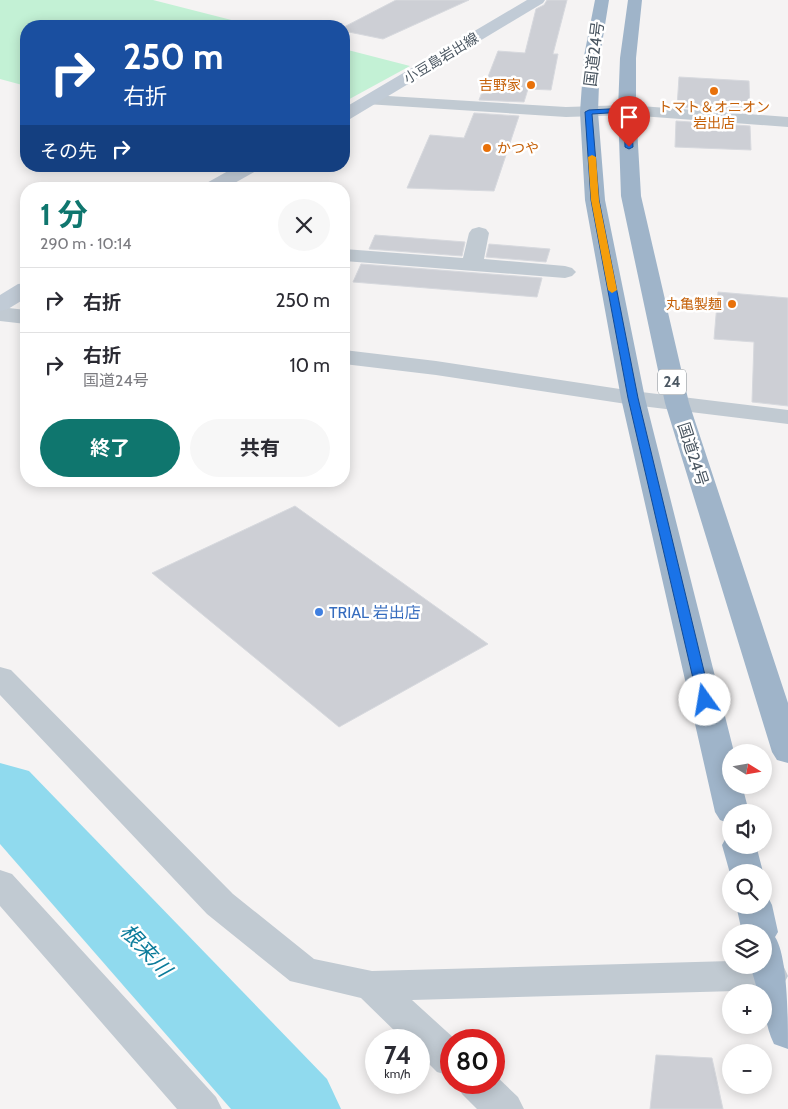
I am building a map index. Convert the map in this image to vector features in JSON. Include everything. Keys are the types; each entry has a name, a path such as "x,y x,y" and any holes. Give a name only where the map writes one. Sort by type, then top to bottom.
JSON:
{"highway":[{"name":"国道24号","path":"602,0 592,56 589,112 595,200 633,398 730,804"},
{"name":"国道24号","path":"635,0 628,58 631,196 677,403 788,752"},
{"path":"771,974 788,1033"}],"main road":[{"name":"小豆島岩出線","path":"350,112 538,0"},
{"path":"222,182 240,172"},
{"path":"0,304 20,292"}],"street":[{"path":"372,100 589,112 628,110 788,122"},
{"path":"472,265 479,233"},
{"path":"350,255 565,272"},
{"path":"0,314 20,316"},
{"path":"350,358 436,368 633,398 788,417"},
{"path":"0,677 220,904 303,971 372,986 722,964"},
{"path":"0,883 202,1109"},
{"path":"372,986 440,1050"},
{"path":"488,1094 504,1109"}],"green space":[{"path":"0,0 153,0 231,20 20,20 20,84 0,79"},
{"path":"350,51 410,66 350,99"}],"building":[{"path":"396,0 469,0 383,39 350,32 350,24"},
{"path":"547,0 567,0 553,54 558,54 551,90 528,89 524,102 479,100 498,51 525,53 536,9 544,5"},
{"name":"トマト＆オニオン 岩出店","path":"679,77 749,81 750,112 677,107"},
{"path":"474,113 519,116 494,191 407,188 430,135 464,138"},
{"path":"676,121 750,126 751,150 675,147"},
{"path":"375,235 465,242 462,256 369,249"},
{"path":"489,244 550,249 546,262 486,257"},
{"path":"361,264 542,278 537,297 353,282"},
{"path":"718,292 788,298 788,406 752,402 754,342 714,339"},
{"path":"295,506 488,644 339,727 152,573"},
{"path":"656,1055 712,1058 723,1109 650,1109"}],"waterway":[{"name":"根来川","path":"0,791 292,1109"}],"slow traffic":[{"path":"592,157 595,200 612,290"}],"place":[{"name":"吉野家","path":"531,85"},
{"name":"トマト＆オニオン 岩出店","path":"714,91"},
{"name":"かつや","path":"487,148"},
{"name":"丸亀製麺","path":"732,304"},
{"name":"TRIAL 岩出店","path":"319,612"}],"route":[{"path":"629,147 628,110 589,112 595,200 633,398 705,700"}]}
